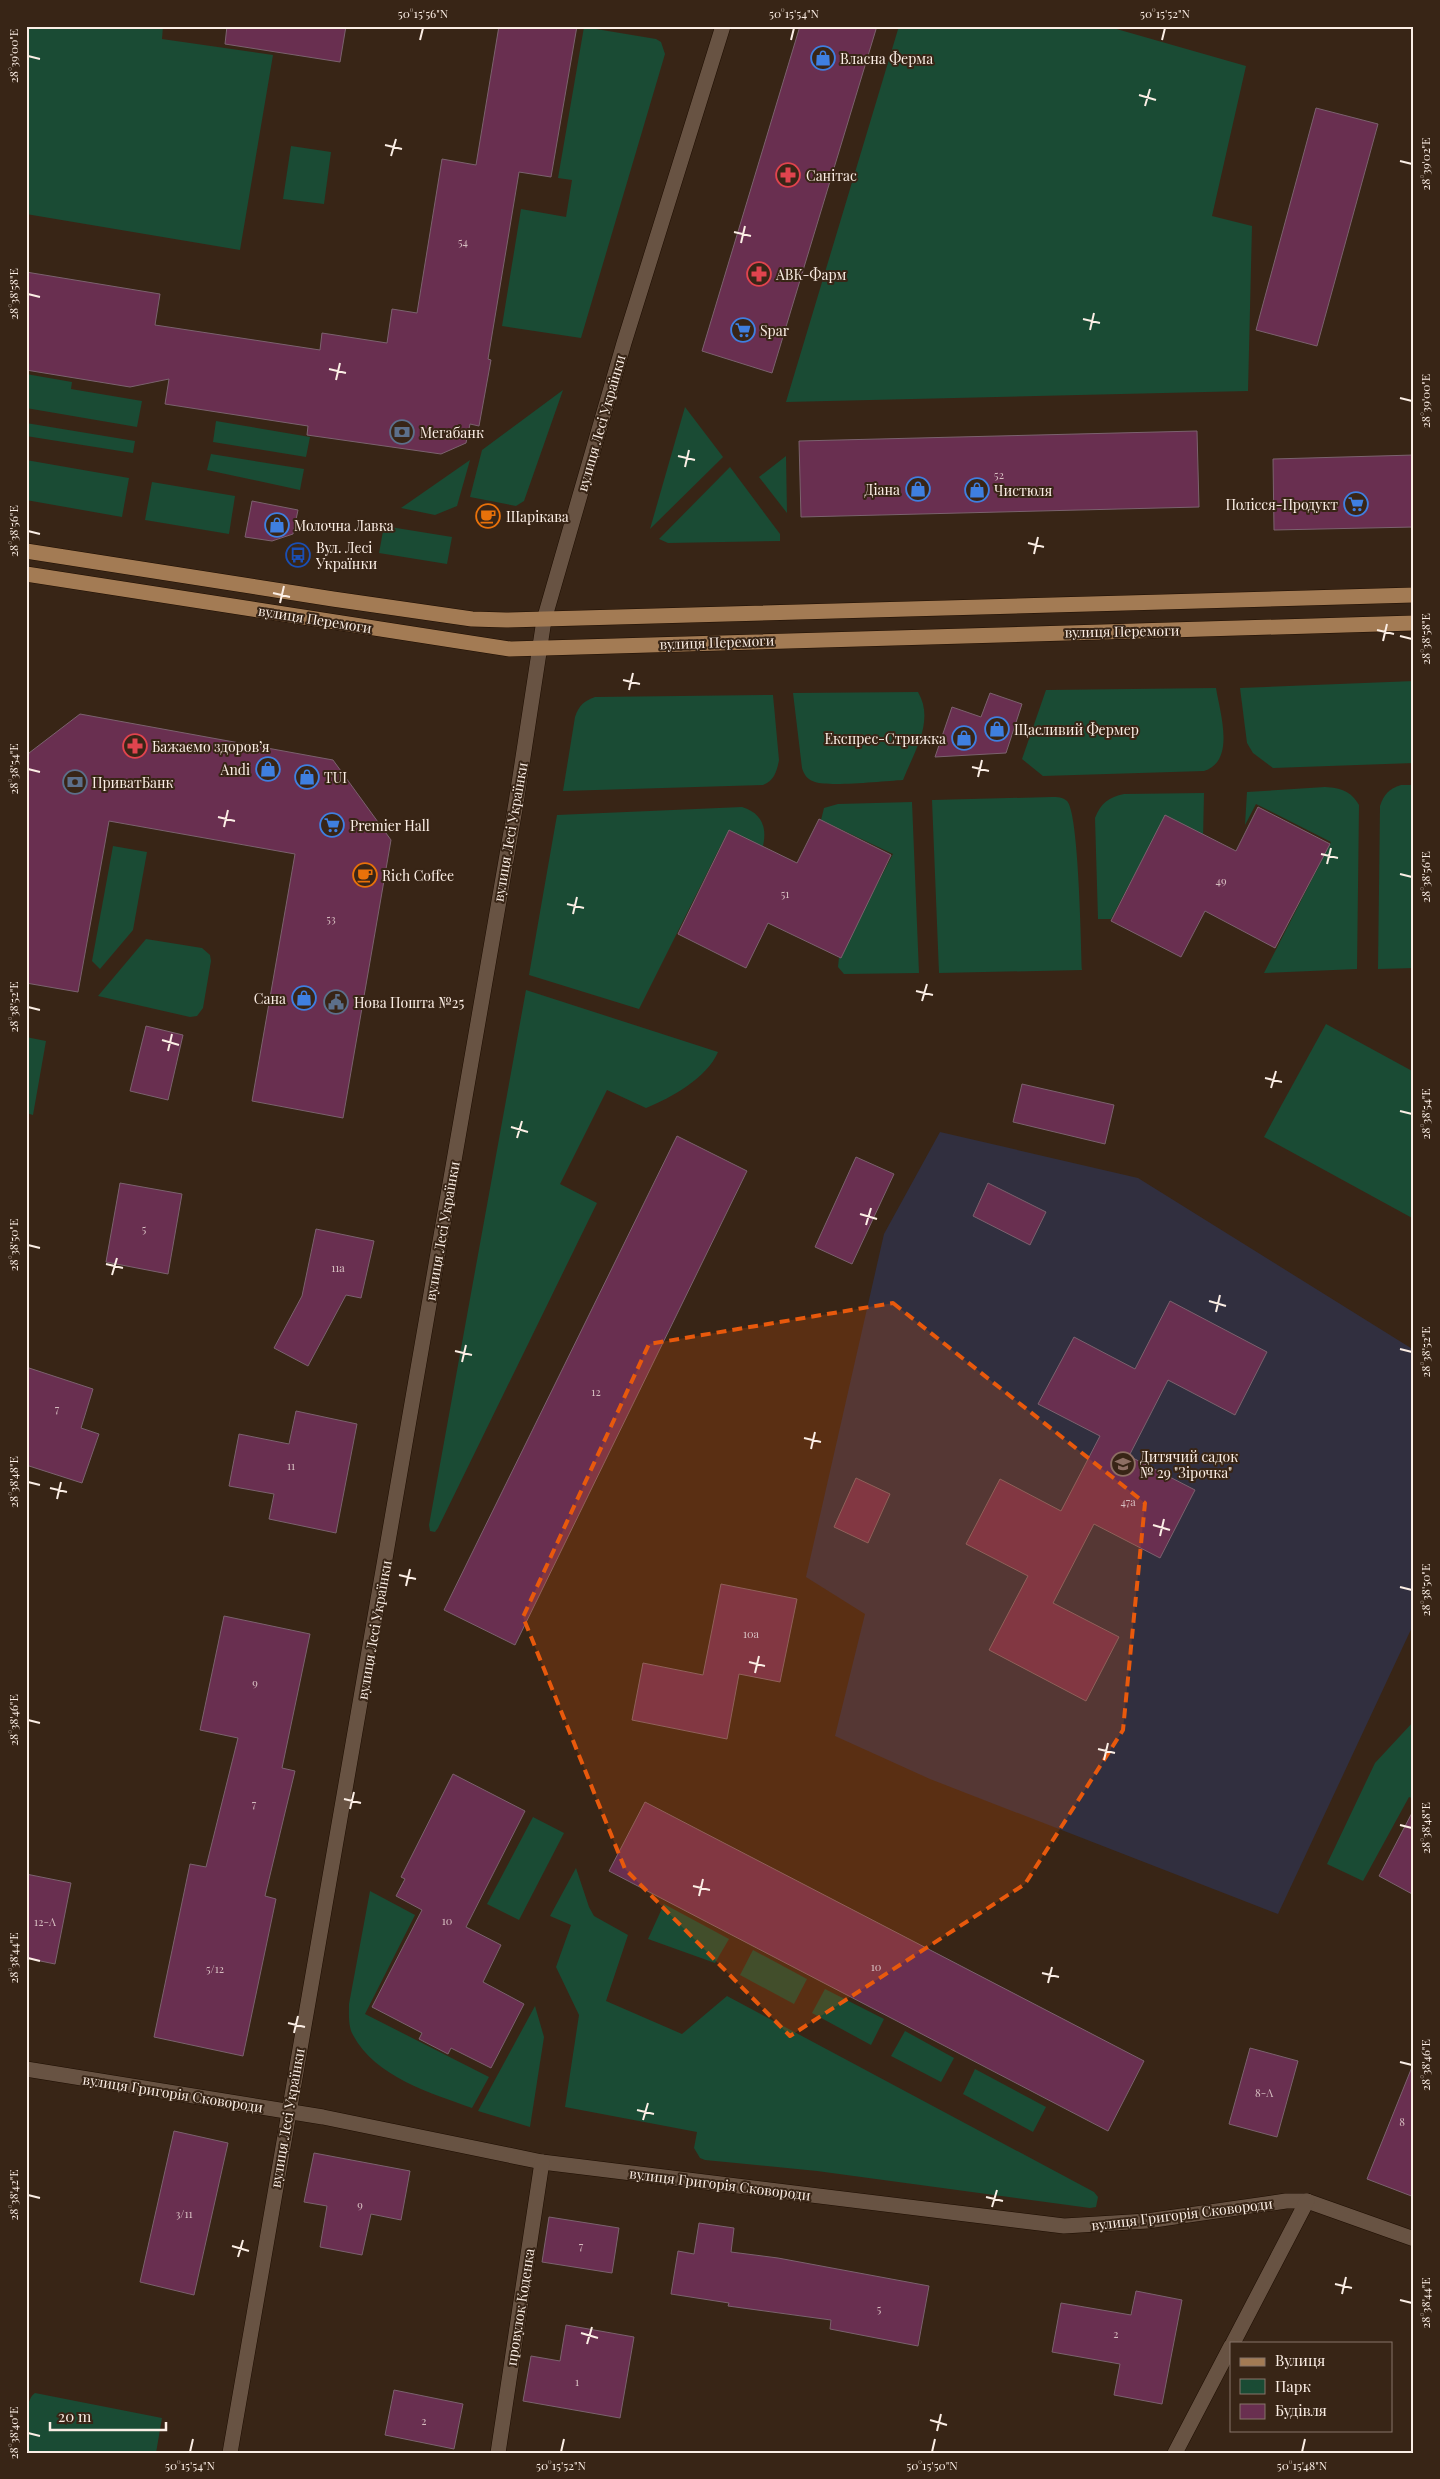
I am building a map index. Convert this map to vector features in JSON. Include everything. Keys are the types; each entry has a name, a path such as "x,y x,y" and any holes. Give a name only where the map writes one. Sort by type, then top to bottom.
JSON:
{"main road":[{"name":"вулиця Перемоги","path":"26,551 472,619 544,620 1414,595"},
{"name":"вулиця Перемоги","path":"26,574 510,649 781,639 1414,623"}],"street":[{"name":"вулиця Лесі Українки","path":"230,2453 516,803 544,620 622,350 723,26"},
{"name":"вулиця Григорія Сковороди","path":"26,2069 288,2111 542,2162 1064,2226 1146,2221 1286,2201 1307,2201 1414,2238"},
{"name":"провулок Коденка","path":"498,2453 542,2162"},
{"path":"1233,2342 1307,2201"},
{"path":"1175,2453 1230,2348"}],"highlighted area":[{"path":"893,1303 1145,1503 1123,1730 1025,1884 790,2036 625,1869 523,1617 649,1344"}],"shaded area":[{"name":"Дитячий садок № 29 \"Зірочка\"","path":"940,1132 1138,1178 1414,1350 1414,1623 1278,1914 930,1779 835,1736 865,1614 806,1577 884,1234"}],"green space":[{"path":"26,26 163,26 162,39 273,55 240,250 26,214"},
{"path":"899,26 1106,26 1246,66 1212,216 1252,226 1248,391 786,402"},
{"path":"584,27 656,39 661,42 665,54 581,338 502,326 521,209 566,217 572,180 558,178"},
{"path":"291,146 331,152 324,204 283,199"},
{"path":"26,374 72,382 71,389 142,401 137,427 26,408"},
{"path":"563,390 524,501 516,506 470,497 482,450"},
{"path":"685,407 723,457 650,529"},
{"path":"216,421 310,437 306,457 213,442"},
{"path":"26,423 135,441 133,453 26,436"},
{"path":"211,454 304,469 300,490 207,470"},
{"path":"786,456 787,513 759,477"},
{"path":"26,460 129,478 122,517 26,500"},
{"path":"470,460 457,506 435,515 401,508"},
{"path":"730,467 780,534 780,541 668,543 659,539"},
{"path":"152,482 235,496 229,534 145,520"},
{"path":"384,526 452,537 447,564 379,553"},
{"path":"1414,681 1414,763 1273,768 1253,753 1247,743 1240,688"},
{"path":"1216,688 1224,735 1223,747 1220,757 1214,766 1204,771 1043,776 1022,759 1046,690"},
{"path":"918,692 923,703 924,725 903,780 832,784 815,782 805,775 802,768 793,693"},
{"path":"773,695 779,760 774,775 770,781 763,785 563,791 575,717 580,706 595,697"},
{"path":"1401,785 1414,785 1414,968 1378,969 1380,806 1388,792"},
{"path":"1336,788 1349,793 1359,805 1357,969 1264,973 1331,842 1256,804 1245,825 1247,792"},
{"path":"1204,793 1203,839 1164,819 1111,919 1098,919 1095,818 1100,808 1110,799 1124,794"},
{"path":"1062,798 1067,801 1071,811 1079,881 1082,970 939,973 932,800"},
{"path":"912,802 919,973 844,974 838,967 839,957 893,854 821,820 824,808 838,804"},
{"path":"742,807 756,814 763,825 764,838 761,853 725,837 639,1009 529,975 557,815"},
{"path":"113,846 147,852 133,930 100,969 92,961"},
{"path":"146,939 202,948 210,955 211,961 203,1008 197,1016 190,1017 98,996"},
{"path":"526,990 718,1052 706,1070 697,1079 677,1093 646,1108 607,1090 560,1184 597,1203 435,1532 430,1531 429,1525"},
{"path":"1326,1024 1414,1072 1414,1219 1264,1137"},
{"path":"26,1037 46,1041 33,1115 26,1113"},
{"path":"1414,1721 1414,1799 1409,1797 1363,1881 1327,1864 1375,1763"},
{"path":"533,1817 564,1833 519,1920 487,1904"},
{"path":"576,1868 589,1907 594,1916 628,1935 606,2001 682,2034 727,1996 1094,2192 1098,2197 1096,2207 1090,2208 817,2171 705,2160 700,2158 694,2148 697,2132 565,2107 579,2015 556,1967 571,1925 550,1916"},
{"path":"370,1891 415,1915 365,2014 489,2077 472,2108 405,2082 390,2073 363,2050 351,2031 349,2004"},
{"path":"664,1904 729,1939 715,1963 648,1939"},
{"path":"753,1950 807,1979 794,2004 740,1975"},
{"path":"825,1989 884,2019 871,2045 812,2013"},
{"path":"535,2006 544,2037 530,2127 478,2111"},
{"path":"905,2031 954,2058 941,2082 891,2056"},
{"path":"975,2069 1046,2107 1033,2132 963,2094"},
{"path":"35,2393 162,2418 156,2453 26,2453 27,2411 31,2397"}],"building":[{"path":"227,26 346,26 340,62 225,44"},
{"path":"499,26 577,26 551,177 519,172 488,359 491,360 479,426 470,424 466,443 441,454 307,435 308,426 165,404 169,379 130,387 26,370 26,272 160,294 155,325 320,350 322,333 387,343 392,309 417,313 442,159 476,165"},
{"path":"800,26 877,26 772,373 702,351"},
{"path":"1316,108 1378,124 1317,346 1256,330"},
{"path":"1197,431 1199,507 801,517 799,441"},
{"path":"1414,455 1414,527 1274,530 1273,459"},
{"path":"252,501 298,510 293,534 272,541 245,537"},
{"path":"990,693 1022,704 1006,753 935,757 952,707 981,717"},
{"path":"80,714 333,760 391,840 343,1118 252,1101 295,854 109,821 78,992 26,983 26,764 29,753"},
{"path":"1258,807 1330,844 1275,948 1205,911 1181,957 1111,921 1165,815 1236,851"},
{"path":"819,819 891,855 841,958 768,923 746,968 678,934 729,830 797,863"},
{"path":"146,1026 183,1035 168,1100 130,1091"},
{"path":"1022,1084 1114,1105 1105,1144 1013,1122"},
{"path":"677,1136 747,1171 515,1645 444,1610"},
{"path":"856,1157 894,1174 852,1264 815,1247"},
{"path":"120,1183 182,1194 168,1274 106,1262"},
{"path":"988,1183 1046,1212 1030,1245 973,1216"},
{"path":"316,1229 374,1241 361,1298 346,1295 308,1366 274,1348 302,1296"},
{"path":"1170,1301 1267,1352 1235,1415 1168,1380 1129,1456 1195,1490 1160,1558 1094,1524 1053,1603 1119,1637 1086,1701 989,1650 1028,1576 966,1544 1000,1479 1061,1511 1100,1436 1038,1404 1074,1337 1135,1369"},
{"path":"26,1367 93,1389 81,1428 99,1434 82,1483 26,1465"},
{"path":"296,1411 357,1424 336,1533 269,1519 274,1494 229,1486 239,1434 289,1444"},
{"path":"856,1478 890,1494 868,1543 834,1527"},
{"path":"721,1584 797,1599 780,1682 739,1674 727,1739 632,1720 643,1663 703,1675"},
{"path":"224,1616 310,1634 282,1768 295,1771 265,1896 276,1899 243,2056 154,2037 190,1864 206,1867 238,1738 200,1730"},
{"path":"453,1774 525,1811 466,1927 501,1945 483,1982 524,2004 491,2068 451,2048 448,2054 419,2039 422,2033 372,2007 422,1910 396,1896 405,1879 401,1877"},
{"path":"645,1802 1144,2061 1108,2131 609,1871"},
{"path":"1414,1809 1414,1895 1379,1876"},
{"path":"26,1874 71,1883 55,1964 26,1958"},
{"path":"1250,2048 1298,2061 1277,2137 1229,2124"},
{"path":"1412,2067 1414,2067 1414,2197 1367,2179"},
{"path":"174,2131 228,2143 194,2295 140,2282"},
{"path":"314,2153 410,2171 401,2220 371,2214 362,2255 320,2247 327,2206 304,2202"},
{"path":"549,2217 619,2228 612,2273 542,2262"},
{"path":"699,2223 734,2228 731,2252 778,2258 929,2286 918,2346 830,2329 831,2320 728,2306 729,2303 671,2294 678,2251 694,2254"},
{"path":"1136,2291 1182,2300 1162,2404 1114,2395 1120,2364 1052,2352 1061,2303 1131,2315"},
{"path":"566,2325 634,2337 620,2418 523,2401 531,2356 560,2361"},
{"path":"394,2390 463,2404 454,2449 385,2435"}],"place":[{"name":"Власна Ферма","path":"823,58"},
{"name":"Санітас","path":"788,175"},
{"name":"АВК-Фарм","path":"759,274"},
{"name":"Spar","path":"743,330"},
{"name":"Мегабанк","path":"402,432"},
{"name":"Діана","path":"918,489"},
{"name":"Чистюля","path":"977,490"},
{"name":"Полісся-Продукт","path":"1356,504"},
{"name":"Шарікава","path":"488,516"},
{"name":"Молочна Лавка","path":"277,525"},
{"name":"Вул. Лесі Українки","path":"298,555"},
{"name":"Щасливий Фермер","path":"997,729"},
{"name":"Експрес-Стрижка","path":"964,738"},
{"name":"Бажаємо здоровʼя","path":"135,746"},
{"name":"Andi","path":"268,769"},
{"name":"TUI","path":"307,777"},
{"name":"ПриватБанк","path":"75,782"},
{"name":"Premier Hall","path":"332,825"},
{"name":"Rich Coffee","path":"365,875"},
{"name":"Сана","path":"304,998"},
{"name":"Нова Пошта №25","path":"336,1002"},
{"name":"Дитячий садок № 29 \"Зірочка\"","path":"1123,1464"}]}
